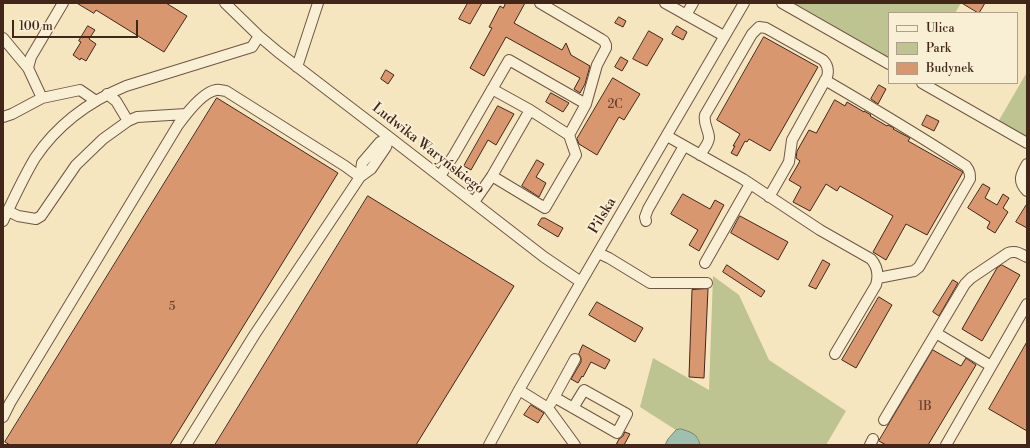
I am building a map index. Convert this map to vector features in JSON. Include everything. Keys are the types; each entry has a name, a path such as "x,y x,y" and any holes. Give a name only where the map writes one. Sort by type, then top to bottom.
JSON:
{"street":[{"path":"28,68 31,56 63,3"},
{"name":"Ludwika Waryńskiego","path":"225,3 259,36 297,67 389,136 544,257 581,282"},
{"path":"297,67 318,3"},
{"path":"540,3 601,39 606,45 597,65 586,104 569,135"},
{"path":"665,3 724,36"},
{"path":"686,15 693,3"},
{"name":"Pilska","path":"489,445 581,282 744,3"},
{"path":"782,3 888,63"},
{"path":"700,155 709,137 704,122 705,115 752,34 759,27 766,28 823,60 828,67 825,80 792,140 789,162 769,197"},
{"path":"3,221 28,170 42,148 63,126 80,112 107,94 137,82 252,47 259,36"},
{"path":"3,38 28,68 42,98"},
{"path":"440,176 454,155 508,60 586,104"},
{"path":"825,80 930,142 966,166 969,170 970,179 919,267 914,271 878,278"},
{"path":"924,84 1027,143"},
{"path":"492,89 530,110 569,135 576,155 545,208 492,176"},
{"path":"3,117 12,114 42,98 80,90 96,101"},
{"path":"3,417 178,124 197,103 209,93 217,90 226,91 360,177"},
{"path":"107,94 116,101 128,121"},
{"path":"474,202 492,176 530,110"},
{"path":"8,211 18,216 36,219 41,216 76,165 103,139 128,121 137,117 186,114"},
{"path":"186,445 255,334 360,177 362,163 380,142 389,136"},
{"path":"667,136 750,184 820,230 871,259 875,264 878,271 876,285 835,354"},
{"path":"646,221 645,217 648,209 684,146"},
{"path":"1027,164 1021,174 1020,181 1025,190 1027,190"},
{"path":"705,263 750,184"},
{"path":"884,420 965,284 971,278 1012,251 1027,257"},
{"path":"598,253 650,283 707,283"},
{"path":"946,445 1027,304"},
{"path":"936,333 991,366"},
{"path":"548,408 575,360"},
{"path":"519,390 548,408 575,445"},
{"path":"554,397 617,433 627,414 584,390 574,408"}],"green space":[{"path":"791,3 961,3 956,12 888,12 888,58"},
{"path":"1027,72 1027,138 998,122"},
{"path":"713,276 739,295 769,360 846,411 826,445 700,445 699,439 681,429 676,430 640,407 653,358 709,390"}],"shaded area":[{"path":"681,429 694,434 698,438 700,445 665,445 676,430"}],"building":[{"path":"77,3 166,3 187,16 164,52 96,10 94,13"},
{"path":"468,3 482,3 470,24 459,19"},
{"path":"506,3 525,3 514,23 562,50 566,43 571,55 590,66 585,84 580,93 574,89 580,78 506,37 484,76 470,68 492,28 489,27 500,6 503,8"},
{"path":"962,3 985,3 980,12"},
{"path":"619,17 626,21 623,27 615,23"},
{"path":"88,26 95,30 89,39 96,44 86,61 81,58 80,60 73,55"},
{"path":"677,26 687,32 683,40 672,34"},
{"path":"649,31 663,39 647,66 633,59"},
{"path":"764,37 818,67 770,151 749,139 747,142 745,141 737,156 731,153 740,134 717,120"},
{"path":"621,57 628,61 622,71 615,67"},
{"path":"386,70 394,75 388,84 381,79"},
{"path":"613,78 640,94 624,120 619,117 597,155 579,144 577,139"},
{"path":"879,85 886,89 878,104 871,99"},
{"path":"551,93 569,103 563,112 546,102"},
{"path":"217,98 338,173 170,445 10,445 5,442"},
{"path":"835,100 845,106 847,102 864,111 887,126 888,125 894,128 893,129 910,138 908,141 963,172 927,235 906,224 886,260 873,252 893,216 840,186 837,191 826,184 810,211 793,202 801,187 789,180 800,161 796,158 797,151 809,130 816,133"},
{"path":"498,106 514,114 496,145 488,140 471,170 464,166"},
{"path":"927,115 939,121 934,131 922,125"},
{"path":"537,160 544,164 536,177 546,183 539,197 522,186"},
{"path":"983,184 990,188 985,198 997,205 1003,194 1009,198 1003,208 1008,212 995,233 987,228 990,222 968,208"},
{"path":"683,194 710,209 715,200 724,205 699,251 689,245 698,230 671,214"},
{"path":"368,196 514,286 416,445 215,445"},
{"path":"1027,204 1027,228 1016,222"},
{"path":"740,216 788,242 778,260 731,233"},
{"path":"542,218 545,218 563,228 558,237 538,225"},
{"path":"823,260 830,264 816,289 809,286"},
{"path":"727,265 765,291 761,297 723,272"},
{"path":"1002,265 1020,275 982,341 962,329 997,268"},
{"path":"953,280 958,283 939,316 933,312"},
{"path":"708,289 704,378 689,377 692,290"},
{"path":"879,297 892,305 856,368 842,360"},
{"path":"597,302 643,328 635,342 589,315"},
{"path":"1027,342 1027,431 989,409"},
{"path":"583,345 610,360 605,369 591,362 578,383 571,379 581,362 579,354"},
{"path":"933,350 961,366 966,358 976,365 928,445 886,445 879,441"},
{"path":"531,405 544,413 538,423 524,415"},
{"path":"625,432 630,434 624,445 616,445 619,439"}]}
